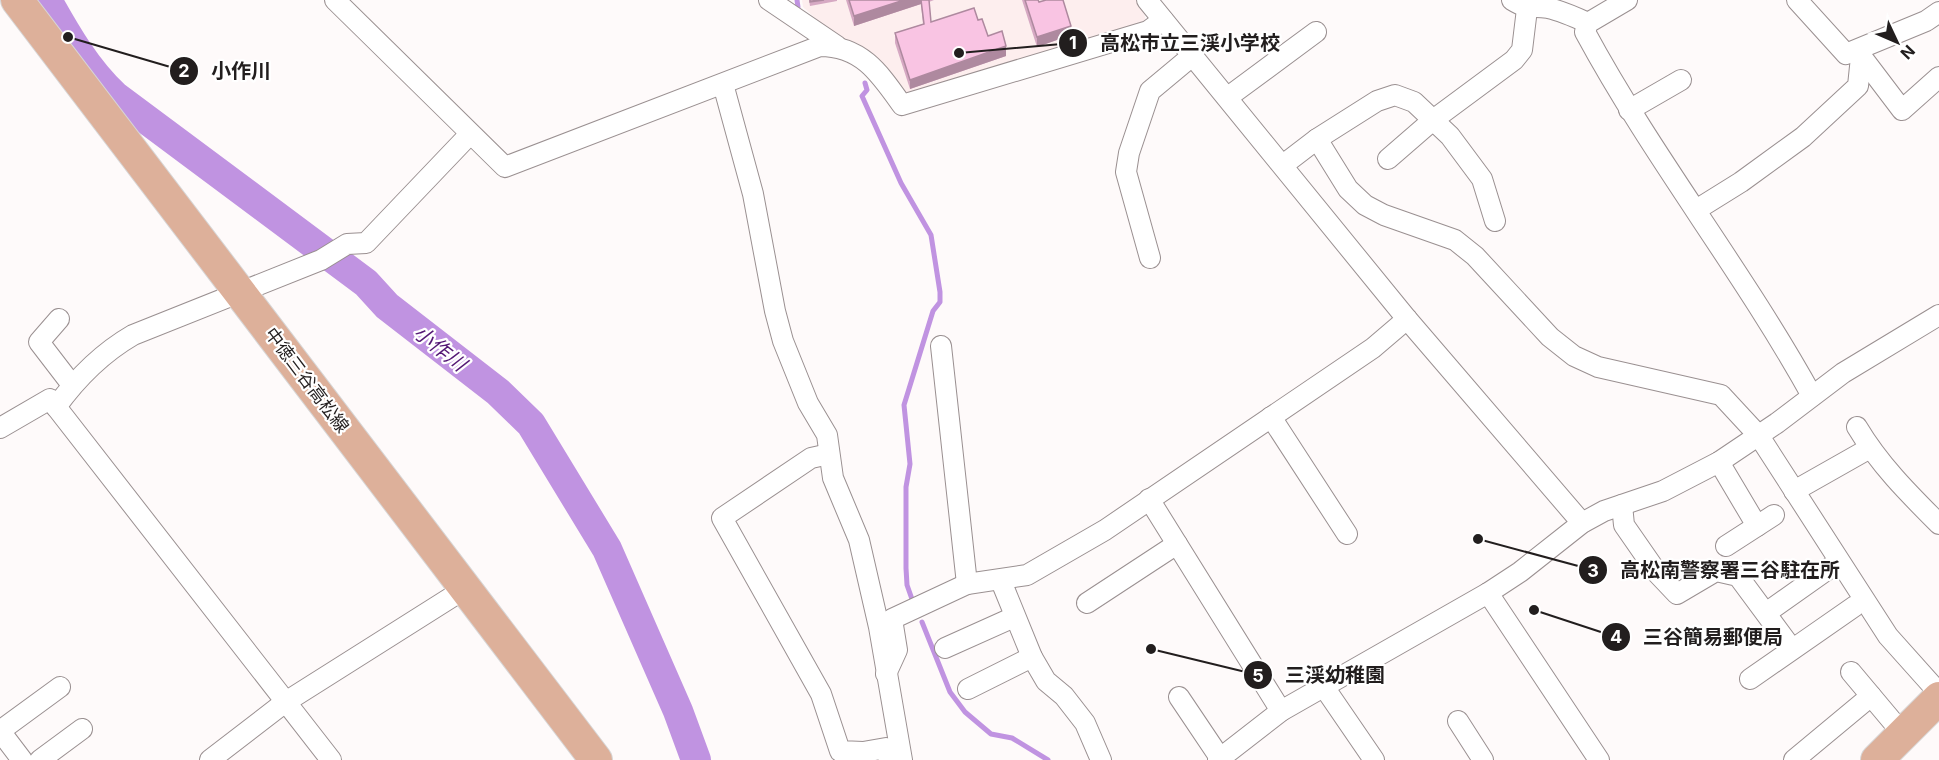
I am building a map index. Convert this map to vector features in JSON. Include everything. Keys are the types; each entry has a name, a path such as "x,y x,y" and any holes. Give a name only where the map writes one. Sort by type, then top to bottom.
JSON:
{"main road":[{"name":"中徳三谷高松線","path":"17,0 596,760"},
{"path":"1889,751 1939,695"}],"street":[{"path":"335,0 505,167 820,46 837,46"},
{"path":"769,0 837,46 876,68 902,105 1148,31 1163,20"},
{"path":"1147,0 1407,319 1582,523"},
{"path":"1627,0 1588,24 1585,32 1629,110 1784,345 1812,396"},
{"path":"1797,0 1846,54 1859,53 1926,21 1939,12"},
{"path":"1388,159 1433,120 1514,60 1521,50 1519,4 1565,12 1588,24"},
{"path":"1228,97 1317,32"},
{"path":"1859,53 1902,110 1939,77"},
{"path":"1696,210 1741,182 1803,137 1858,86 1859,53"},
{"path":"1150,258 1126,172 1129,153 1150,91 1192,56"},
{"path":"1629,110 1681,80"},
{"path":"723,84 753,194 777,321 807,402 827,435 834,478 859,540 902,760"},
{"path":"1283,165 1317,139 1387,96 1395,96 1414,102 1450,136 1482,179 1495,221"},
{"path":"56,407 72,385 111,348 133,335 321,260 355,242 366,243 470,134"},
{"path":"1317,139 1348,189 1365,205 1384,215 1455,240 1475,256 1550,337 1574,356 1598,367 1721,395 1759,436 1888,636 1939,695"},
{"path":"1179,697 1219,759 1281,711 1488,593 1520,572 1582,523 1622,505 1663,491 1719,462 1759,436 1843,373 1939,315"},
{"path":"59,319 39,342 72,385"},
{"path":"886,674 897,650 892,619 967,584 1001,581 1027,575 1105,531 1373,348 1407,319"},
{"path":"941,346 967,584"},
{"path":"0,428 50,399 284,703 331,760"},
{"path":"1271,417 1347,534"},
{"path":"1857,427 1869,448 1897,482 1939,524"},
{"path":"1794,491 1869,448"},
{"path":"829,454 811,458 722,518 821,694 840,751 863,752 886,748 889,760"},
{"path":"1719,462 1757,526"},
{"path":"1149,500 1281,711"},
{"path":"1622,505 1624,525 1658,574 1677,594 1716,571 1738,576 1792,649"},
{"path":"1726,546 1774,515"},
{"path":"1087,603 1177,544"},
{"path":"1766,613 1831,567"},
{"path":"1001,581 1032,657 1046,681 1064,696 1085,723 1101,760"},
{"path":"210,760 284,703 466,588"},
{"path":"1488,593 1599,760"},
{"path":"1750,679 1855,606"},
{"path":"945,648 1014,617"},
{"path":"968,689 1032,657"},
{"path":"1851,672 1871,696 1889,751"},
{"path":"22,760 0,731 60,687"},
{"path":"1324,687 1374,760"},
{"path":"1798,759 1871,696"},
{"path":"1458,721 1483,760"},
{"path":"40,760 82,729"}],"shaded area":[{"path":"802,0 1137,0 1143,7 1147,27 909,98 882,63 843,43 803,7"}],"building":[{"path":"849,0 904,0 854,16"},
{"path":"921,0 929,0 931,22 974,8 978,20 982,19 988,36 1002,31 1006,46 910,80 895,33 924,24"},
{"path":"1025,0 1038,0 1039,2 1063,0 1071,26 1037,37"}],"waterway":[{"name":"小作川","path":"47,0 86,63 115,96 366,283 387,306 498,392 531,424 607,549 678,711 696,760"},
{"path":"797,0 798,7"},
{"path":"865,83 867,90 862,96 901,183 931,235 940,292 940,302 933,311 904,405 910,464 906,487 906,568 907,585 913,602"},
{"path":"922,622 950,692 965,712 991,734 1012,738 1048,760"}],"place":[{"name":"小作川","path":"68,37"},
{"name":"高松市立三渓小学校","path":"959,53"},
{"name":"高松南警察署三谷駐在所","path":"1478,539"},
{"name":"三谷簡易郵便局","path":"1534,610"},
{"name":"三渓幼稚園","path":"1151,649"}]}
